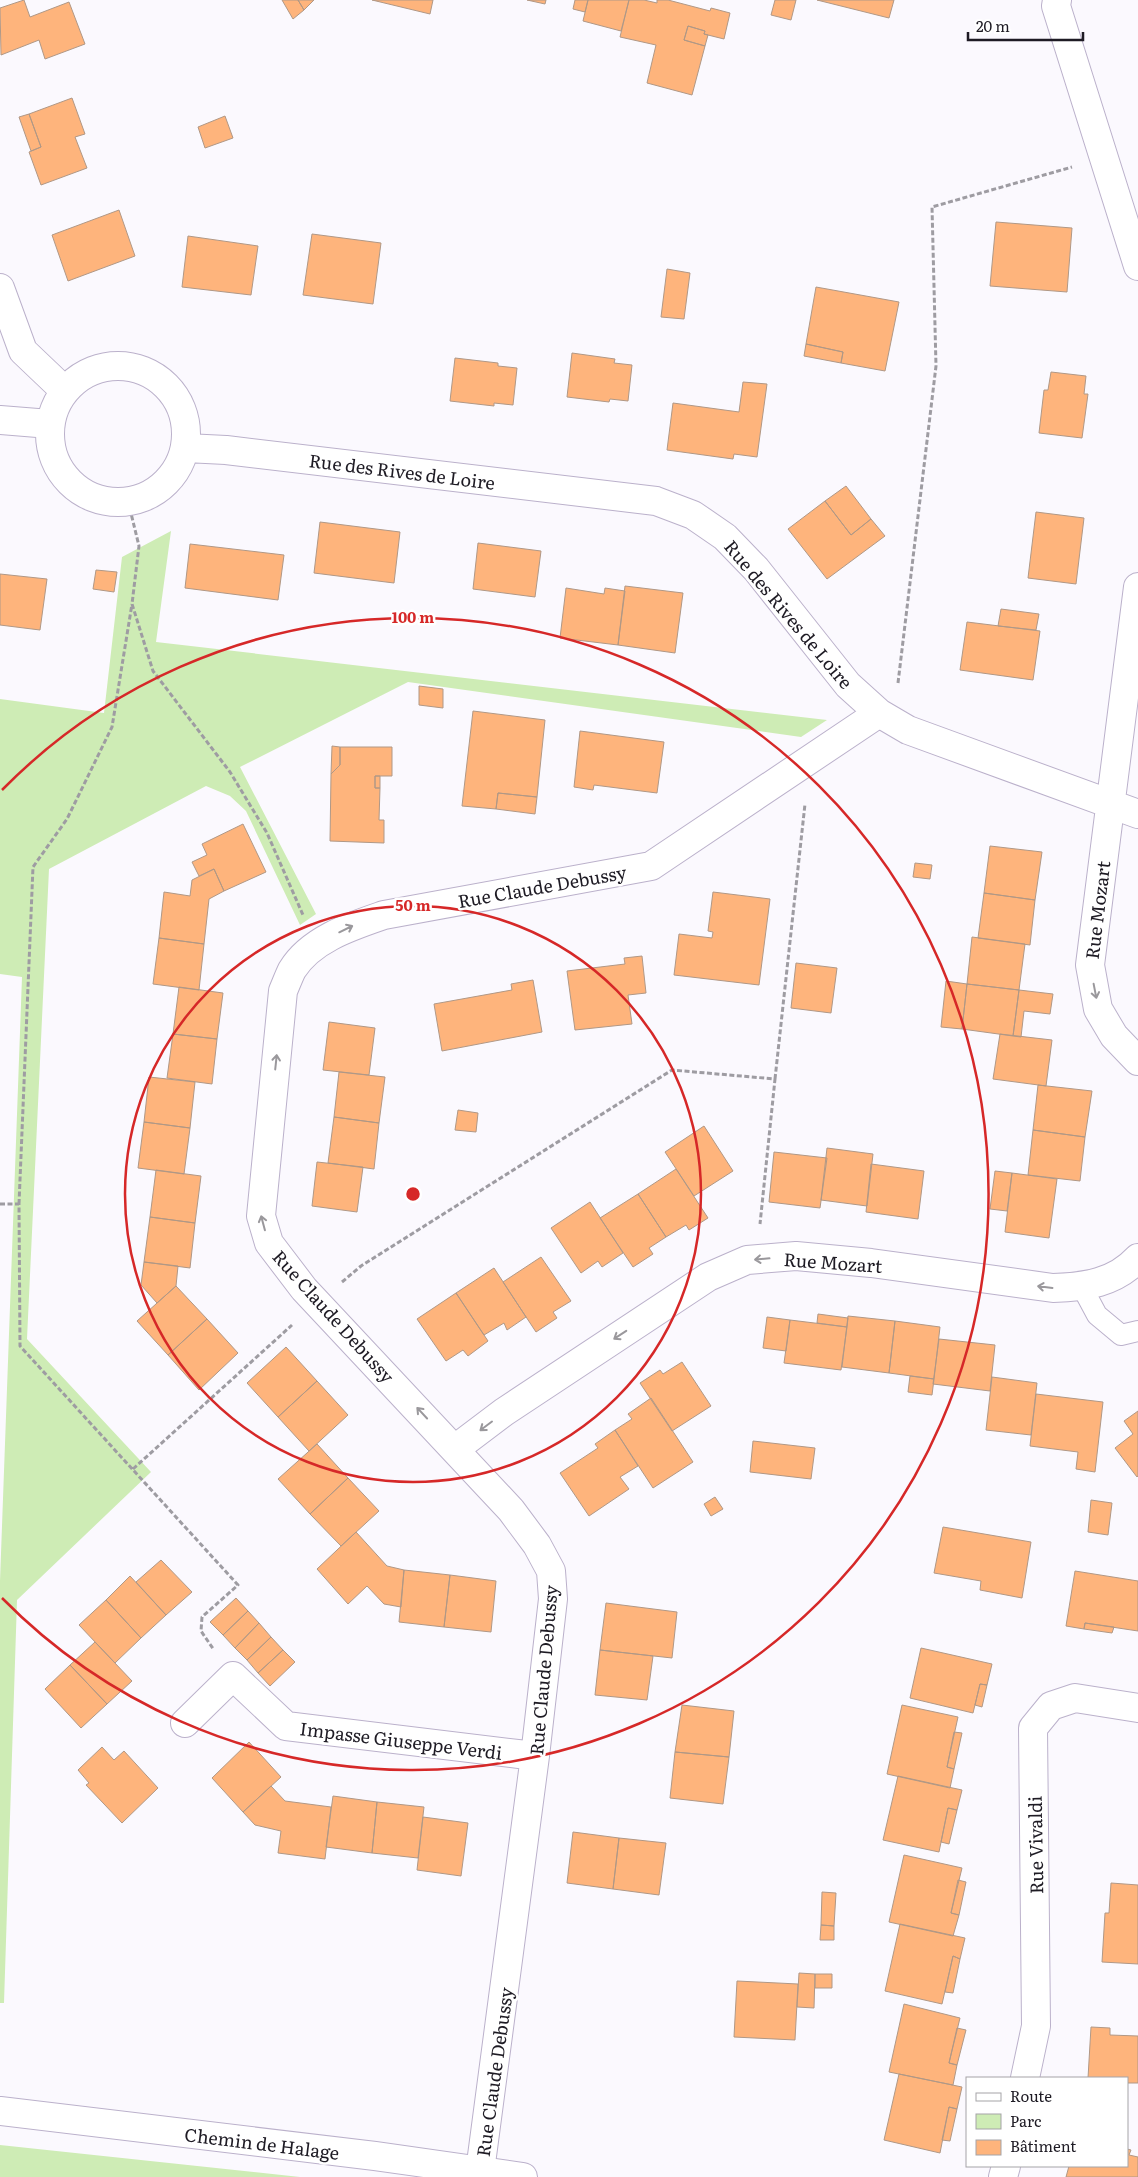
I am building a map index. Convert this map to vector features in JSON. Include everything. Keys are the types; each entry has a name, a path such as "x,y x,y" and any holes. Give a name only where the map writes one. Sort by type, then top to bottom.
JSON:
{"street":[{"path":"1057,0 1056,6 1138,266"},
{"path":"0,288 23,351 65,390"},
{"path":"125,365 148,372 166,384 180,403 187,426 186,448 177,470 162,487 141,499 118,503 95,499 75,487 60,469 51,448 50,424 55,406 65,390 82,376 103,367 125,365"},
{"path":"0,420 50,424"},
{"name":"Rue des Rives de Loire","path":"186,448 226,450 656,501 693,515 725,537 756,569 848,685 886,717 918,733 1138,814"},
{"name":"Rue Mozart","path":"1138,587 1090,965 1098,1009 1114,1036 1138,1061"},
{"name":"Rue Claude Debussy","path":"480,2172 536,1756 552,1599 551,1571 537,1545 511,1510 304,1289 269,1243 261,1216 284,991 293,969 316,945 350,927 384,915 651,866 810,760 886,717"},
{"name":"Rue Mozart","path":"455,1449 504,1412 708,1277 747,1260 806,1257 871,1263 1053,1288 1082,1287 1105,1281 1138,1258"},
{"path":"185,1723 233,1676"},
{"name":"Impasse Giuseppe Verdi","path":"233,1676 286,1726 536,1756"},
{"name":"Rue Vivaldi","path":"1025,2077 1036,2026 1034,1728 1050,1706 1075,1698 1138,1708"},
{"name":"Chemin de Halage","path":"0,2111 365,2155 523,2177"}],"lane":[{"path":"1082,1287 1097,1315 1121,1335 1138,1331"}],"path":[{"path":"886,717 936,366 932,207 1103,157"},
{"path":"128,501 139,546 132,604 112,727 67,819 33,867 19,1204 20,1346 238,1585 202,1617 201,1631 233,1676"},
{"path":"132,604 153,671 230,772 268,833 316,945"},
{"path":"756,1259 810,760"},
{"path":"133,1469 318,1302 361,1266 672,1070 775,1080"},
{"path":"0,1204 19,1204"}],"green space":[{"path":"171,531 156,642 827,720 801,737 408,682 240,767 316,914 300,925 246,811 230,796 206,786 49,869 27,1339 151,1472 17,1600 4,2003 0,2003 0,1581 22,977 0,974 0,699 104,713 122,557"},
{"path":"0,2145 300,2177 0,2177"}],"building":[{"path":"24,0 30,17 69,2 85,44 45,59 39,40 1,55 0,8"},
{"path":"282,0 298,0 304,10 293,19"},
{"path":"298,0 314,0 304,10"},
{"path":"372,0 433,0 430,14"},
{"path":"527,0 546,0 545,4"},
{"path":"575,0 588,0 585,12 573,9"},
{"path":"588,0 629,0 621,31 583,21"},
{"path":"629,0 644,0 657,3 657,0 668,0 710,11 711,8 730,13 724,39 704,34 705,31 688,26 684,40 705,46 692,95 647,83 656,45 620,37"},
{"path":"775,0 796,0 791,20 771,15"},
{"path":"817,0 894,0 889,18"},
{"path":"688,26 705,31 704,34 708,35 705,46 684,40"},
{"path":"72,98 85,134 75,137 87,168 41,185 29,152 41,147 29,114"},
{"path":"29,114 41,147 31,151 19,117"},
{"path":"225,116 233,138 205,148 198,127"},
{"path":"119,210 135,256 68,281 52,235"},
{"path":"996,222 1072,228 1067,292 990,286"},
{"path":"312,234 381,243 373,304 303,295"},
{"path":"188,236 258,246 251,295 182,287"},
{"path":"667,269 690,273 684,319 661,317"},
{"path":"816,287 899,302 885,371 841,363 843,352 806,344"},
{"path":"806,344 843,352 841,363 804,356"},
{"path":"572,353 615,359 614,363 632,365 628,401 610,399 609,402 567,397"},
{"path":"455,358 498,363 498,366 517,368 513,405 494,403 494,406 450,401"},
{"path":"1051,372 1086,376 1084,394 1088,394 1082,438 1039,433 1044,390 1048,390"},
{"path":"743,382 767,384 757,457 734,454 733,459 667,450 673,403 739,412"},
{"path":"846,486 871,519 851,535 825,501"},
{"path":"825,501 851,535 871,519 885,536 827,579 788,529"},
{"path":"1036,512 1084,518 1076,584 1028,578"},
{"path":"320,522 400,532 394,583 314,573"},
{"path":"478,543 541,551 535,597 473,589"},
{"path":"190,544 284,555 278,600 185,588"},
{"path":"96,570 117,572 114,592 93,589"},
{"path":"0,574 47,579 40,630 0,625"},
{"path":"625,586 683,593 675,653 618,645"},
{"path":"566,588 604,594 605,588 625,591 618,645 560,638"},
{"path":"1001,609 1039,614 1036,630 998,626"},
{"path":"967,622 1040,631 1033,680 960,670"},
{"path":"419,686 443,689 443,708 419,705"},
{"path":"473,711 545,720 537,797 498,793 496,809 462,806"},
{"path":"580,731 664,742 657,793 594,785 593,790 574,787"},
{"path":"332,746 340,747 340,765 331,774"},
{"path":"340,747 392,747 392,776 375,776 375,788 380,788 379,820 384,820 384,843 330,841 331,774 340,765"},
{"path":"375,776 380,776 380,788 375,788"},
{"path":"498,793 537,797 535,814 496,809"},
{"path":"243,824 266,872 224,891 214,869 199,876 192,862 207,855 202,844"},
{"path":"990,846 1042,852 1035,900 984,893"},
{"path":"915,863 932,865 930,879 913,877"},
{"path":"214,869 224,891 209,899 204,944 159,938 164,892 190,896 192,880"},
{"path":"713,892 770,899 759,985 674,975 679,934 712,938 713,932 708,931"},
{"path":"984,893 1035,900 1030,945 978,938"},
{"path":"972,937 1025,944 1019,990 967,984"},
{"path":"159,938 204,944 199,990 153,984"},
{"path":"642,956 646,993 628,995 632,1024 575,1030 567,971 625,964 624,958"},
{"path":"796,963 837,968 831,1013 791,1008"},
{"path":"533,980 542,1032 442,1051 434,1004 512,990 511,984"},
{"path":"946,981 967,984 962,1029 941,1027"},
{"path":"967,984 1019,990 1013,1036 962,1029"},
{"path":"179,987 223,993 217,1039 173,1034"},
{"path":"1019,990 1053,994 1050,1014 1024,1011 1021,1037 1013,1036"},
{"path":"329,1022 375,1028 369,1075 323,1070"},
{"path":"173,1034 217,1039 212,1084 167,1078"},
{"path":"1000,1034 1052,1040 1046,1086 993,1079"},
{"path":"339,1072 385,1077 379,1123 334,1117"},
{"path":"149,1077 195,1082 190,1128 144,1122"},
{"path":"1038,1085 1092,1091 1085,1137 1033,1130"},
{"path":"458,1110 478,1113 476,1132 455,1130"},
{"path":"334,1117 379,1123 374,1169 328,1163"},
{"path":"144,1122 190,1128 184,1174 138,1168"},
{"path":"704,1126 733,1171 694,1196 665,1152"},
{"path":"1033,1130 1085,1137 1080,1181 1028,1175"},
{"path":"827,1148 873,1154 867,1206 821,1200"},
{"path":"774,1152 827,1158 820,1208 769,1202"},
{"path":"317,1162 363,1167 357,1212 312,1206"},
{"path":"871,1164 924,1171 918,1219 866,1212"},
{"path":"676,1169 708,1218 689,1230 686,1225 666,1237 638,1194"},
{"path":"156,1170 201,1176 195,1223 150,1217"},
{"path":"995,1171 1012,1173 1007,1211 990,1209"},
{"path":"1012,1173 1057,1179 1049,1238 1005,1232"},
{"path":"638,1194 666,1237 649,1248 653,1254 633,1267 600,1218"},
{"path":"590,1202 623,1253 602,1267 598,1261 581,1273 551,1228"},
{"path":"150,1217 195,1223 190,1268 144,1262"},
{"path":"541,1257 571,1301 553,1312 557,1318 536,1332 503,1282"},
{"path":"144,1262 178,1266 176,1286 157,1303 141,1285"},
{"path":"494,1268 526,1317 507,1330 504,1323 484,1335 456,1293"},
{"path":"176,1286 207,1319 168,1355 137,1321"},
{"path":"456,1293 488,1341 468,1356 463,1350 446,1361 417,1319"},
{"path":"818,1314 848,1318 847,1327 817,1323"},
{"path":"848,1316 895,1321 889,1373 842,1367"},
{"path":"767,1317 790,1320 786,1351 763,1348"},
{"path":"207,1319 238,1353 199,1390 168,1355"},
{"path":"790,1320 847,1327 841,1370 784,1363"},
{"path":"895,1321 940,1327 934,1379 889,1373"},
{"path":"939,1339 995,1345 990,1391 933,1384"},
{"path":"286,1347 317,1381 278,1417 247,1383"},
{"path":"682,1362 711,1406 672,1431 640,1383 660,1370 663,1374"},
{"path":"910,1376 934,1379 932,1395 908,1392"},
{"path":"992,1377 1037,1383 1031,1435 986,1430"},
{"path":"317,1381 348,1415 309,1451 278,1417"},
{"path":"1036,1394 1103,1402 1095,1472 1076,1469 1078,1452 1030,1446"},
{"path":"651,1398 693,1462 653,1488 615,1430 632,1419 628,1414"},
{"path":"1138,1411 1137,1477 1115,1448 1133,1434 1124,1421"},
{"path":"615,1430 638,1466 620,1477 629,1489 589,1516 560,1473 598,1448 595,1444"},
{"path":"753,1441 815,1448 811,1479 750,1472"},
{"path":"317,1444 348,1478 310,1514 278,1479"},
{"path":"348,1478 379,1511 341,1546 310,1514"},
{"path":"715,1497 723,1509 711,1516 704,1504"},
{"path":"1091,1500 1112,1503 1108,1535 1088,1532"},
{"path":"943,1527 1031,1542 1022,1598 980,1590 981,1581 934,1573"},
{"path":"356,1532 387,1566 404,1570 401,1607 384,1604 367,1586 348,1604 317,1569"},
{"path":"161,1560 192,1592 166,1615 136,1582"},
{"path":"404,1570 450,1575 444,1627 399,1622"},
{"path":"1075,1571 1138,1581 1138,1631 1085,1623 1084,1629 1066,1626"},
{"path":"450,1575 496,1581 491,1632 444,1627"},
{"path":"130,1576 166,1615 141,1638 106,1600"},
{"path":"236,1598 248,1611 223,1635 210,1622"},
{"path":"106,1600 141,1638 115,1663 79,1625"},
{"path":"606,1603 677,1612 672,1658 600,1650"},
{"path":"248,1611 259,1623 235,1648 223,1635"},
{"path":"259,1623 271,1637 247,1660 235,1648"},
{"path":"1085,1623 1114,1627 1112,1633 1084,1629"},
{"path":"271,1637 283,1650 258,1673 247,1660"},
{"path":"95,1642 132,1681 107,1704 70,1665"},
{"path":"921,1648 992,1664 987,1685 980,1684 973,1713 910,1698"},
{"path":"283,1650 295,1662 270,1686 258,1673"},
{"path":"600,1650 653,1656 647,1700 595,1695"},
{"path":"70,1665 107,1704 81,1728 45,1689"},
{"path":"980,1684 987,1685 982,1707 975,1705"},
{"path":"682,1705 734,1711 729,1757 675,1752"},
{"path":"902,1705 958,1717 947,1767 954,1769 950,1788 887,1774"},
{"path":"954,1732 962,1733 954,1769 947,1767"},
{"path":"249,1742 281,1777 243,1812 212,1778"},
{"path":"102,1747 114,1760 124,1751 158,1788 122,1823 86,1785 89,1783 78,1770"},
{"path":"675,1752 729,1757 723,1804 670,1798"},
{"path":"898,1776 962,1790 957,1810 948,1808 939,1852 883,1840"},
{"path":"271,1786 285,1801 331,1807 325,1859 278,1853 281,1831 255,1825 243,1812"},
{"path":"333,1796 377,1802 372,1853 326,1847"},
{"path":"377,1802 424,1807 418,1858 372,1853"},
{"path":"948,1808 957,1810 949,1844 941,1842"},
{"path":"423,1817 468,1823 461,1876 417,1870"},
{"path":"573,1832 619,1838 613,1889 567,1883"},
{"path":"619,1838 666,1843 659,1895 613,1889"},
{"path":"904,1855 962,1868 951,1913 959,1915 953,1936 889,1922"},
{"path":"958,1880 966,1882 959,1915 951,1913"},
{"path":"1111,1883 1138,1885 1138,1964 1102,1962 1105,1913 1109,1913"},
{"path":"822,1892 836,1893 834,1926 821,1925"},
{"path":"900,1924 965,1938 960,1959 953,1956 942,2004 885,1991"},
{"path":"821,1925 834,1926 834,1940 820,1940"},
{"path":"953,1956 960,1959 953,1993 945,1992"},
{"path":"799,1973 815,1974 814,2008 797,2007"},
{"path":"815,1974 832,1974 832,1988 815,1988"},
{"path":"737,1981 798,1984 795,2040 734,2037"},
{"path":"904,2004 960,2018 949,2063 957,2065 953,2085 889,2072"},
{"path":"1091,2027 1110,2028 1110,2035 1138,2036 1138,2083 1128,2083 1128,2077 1088,2077"},
{"path":"957,2028 966,2030 957,2065 949,2063"},
{"path":"899,2074 962,2087 957,2109 949,2107 940,2153 884,2140"},
{"path":"949,2107 957,2109 950,2141 942,2140"},
{"path":"1128,2149 1131,2150 1129,2155 1138,2157 1138,2177 1066,2177 1069,2167 1128,2167"}]}
